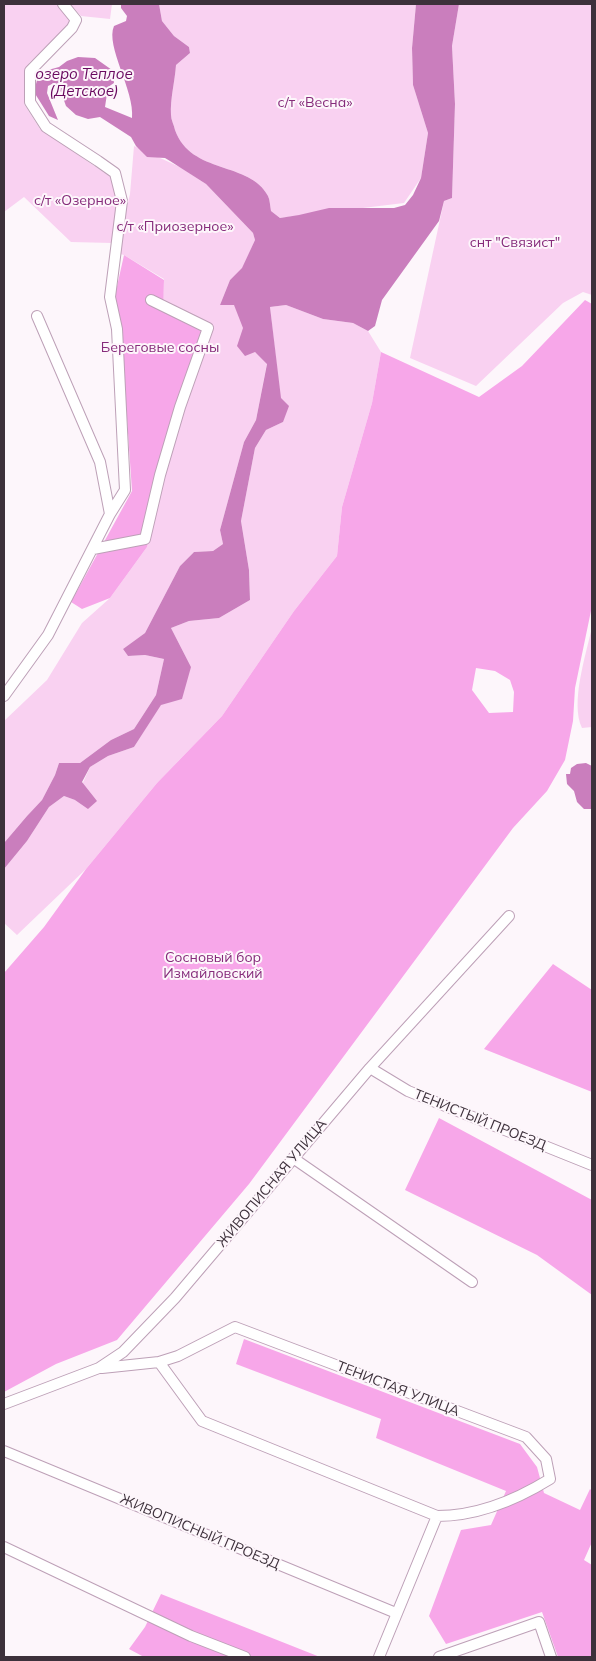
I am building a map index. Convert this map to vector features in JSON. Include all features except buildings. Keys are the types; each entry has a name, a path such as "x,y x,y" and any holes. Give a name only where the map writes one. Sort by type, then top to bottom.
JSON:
{"street":[{"path":"4,696 48,635 110,514 125,490 117,330 110,297 122,201 114,173 98,160 46,127 30,102 30,71 72,28 76,20 63,4"},
{"path":"93,550 145,539 160,475 180,407 208,328 151,300"},
{"path":"37,316 100,462 110,514"},
{"name":"ЖИВОПИСНАЯ УЛИЦА","path":"4,1404 99,1368 123,1352 175,1298 370,1068 509,916"},
{"name":"ТЕНИСТЫЙ ПРОЕЗД","path":"370,1068 408,1091 592,1165"},
{"path":"293,1158 472,1282"},
{"name":"ТЕНИСТАЯ УЛИЦА","path":"99,1368 159,1362 178,1356 235,1327 526,1437 546,1460 550,1479 531,1490 485,1510 437,1516"},
{"path":"159,1362 202,1421 437,1516 379,1657"},
{"name":"ЖИВОПИСНЫЙ ПРОЕЗД","path":"4,1451 396,1613"},
{"path":"4,1547 191,1636 245,1657"},
{"path":"439,1657 539,1622 551,1657"}],"green space":[{"name":"с/т «Озерное»","path":"4,4 57,4 71,21 66,31 29,63 24,104 40,129 112,178 118,193 117,220 112,243 71,242 24,197 4,212"},
{"path":"70,4 112,4 110,19 81,16"},
{"name":"с/т «Весна»","path":"159,4 416,4 412,48 413,85 428,133 421,178 404,203 280,218 271,211 268,196 259,185 248,177 194,154 183,144 171,119 176,65 190,53 189,47 174,36 162,21"},
{"name":"снт \"Связист\"","path":"459,4 592,4 592,295 583,292 563,303 476,386 410,358 444,201 452,198 455,104 452,46"},
{"name":"с/т «Приозерное»","path":"134,146 182,168 206,184 253,233 255,240 242,269 230,280 220,305 234,304 255,352 267,363 256,420 244,442 220,530 223,544 213,551 194,552 180,566 145,633 123,649 128,656 145,655 164,659 156,695 134,729 111,740 80,763 59,763 42,800 4,843 4,721 47,680 82,623 110,598 147,547 164,279 124,255 116,253 130,194"},
{"name":"Береговые сосны","path":"124,255 164,280 163,307 208,328 159,479 147,547 110,598 82,609 71,602 132,491 121,331 114,300"},
{"name":"Сосновый бор Измайловский","path":"585,300 592,304 592,606 575,688 573,721 565,760 547,791 513,828 249,1184 117,1340 56,1364 4,1392 4,973 44,927 86,869 157,783 222,716 294,611 337,556 342,507 372,403 381,352 479,397 522,366","holes":["476,668 495,671 510,680 514,692 513,712 489,713 472,690"]},
{"path":"286,305 323,319 353,323 368,331 381,352 372,403 342,507 337,556 294,611 222,716 157,783 86,869 17,935 4,923 4,869 27,841 49,807 64,796 75,800 90,767 108,756 134,747 161,704 191,667 171,628 189,621 219,618 250,600 249,570 241,521 255,448 266,430 283,422 270,307"},
{"path":"592,627 592,727 582,728 579,718 578,692"},
{"path":"553,964 592,990 592,1092 484,1049"},
{"path":"439,1118 592,1200 592,1295 537,1255 405,1190"},
{"path":"244,1339 520,1444 537,1467 544,1493 580,1510 590,1489 592,1491 592,1542 584,1560 592,1565 592,1657 558,1657 542,1612 446,1644 429,1616 461,1530 491,1525 506,1491 376,1438 381,1419 236,1364"},
{"path":"161,1594 320,1657 144,1657 129,1649 145,1627"}],"water":[{"name":"озеро Теплое (Детское)","path":"121,4 159,4 162,21 174,36 189,47 190,53 176,65 171,103 172,121 183,144 194,154 248,177 259,185 268,196 271,211 280,218 329,208 394,208 405,205 413,195 421,178 428,133 413,85 412,48 416,4 459,4 452,46 455,104 452,198 444,201 439,221 382,300 375,326 368,331 353,323 323,319 286,305 270,307 281,398 289,406 283,422 266,430 255,448 241,521 249,570 250,600 219,618 189,621 171,628 191,667 182,699 161,705 134,747 108,756 90,767 82,782 97,801 88,809 75,800 64,796 49,807 27,841 4,869 4,843 42,800 59,763 80,763 111,740 134,729 156,695 164,659 145,655 128,656 123,649 145,633 180,566 194,552 213,551 223,544 220,530 244,442 256,420 267,364 255,352 245,356 237,346 243,328 234,305 220,305 230,280 242,268 255,240 253,233 206,184 165,158 147,157 136,146 131,137 100,117 88,119 76,115 66,106 61,92 54,83 48,86 47,93 58,120 49,116 34,92 38,76 48,70 59,67 67,61 78,57 95,58 112,70 114,83 108,87 105,107 132,118 132,107 113,45 112,35 114,26 126,21 127,16 121,8"},
{"path":"586,763 592,766 592,809 584,809 577,802 574,791 567,784 566,774 570,774 571,768 577,764"}]}
